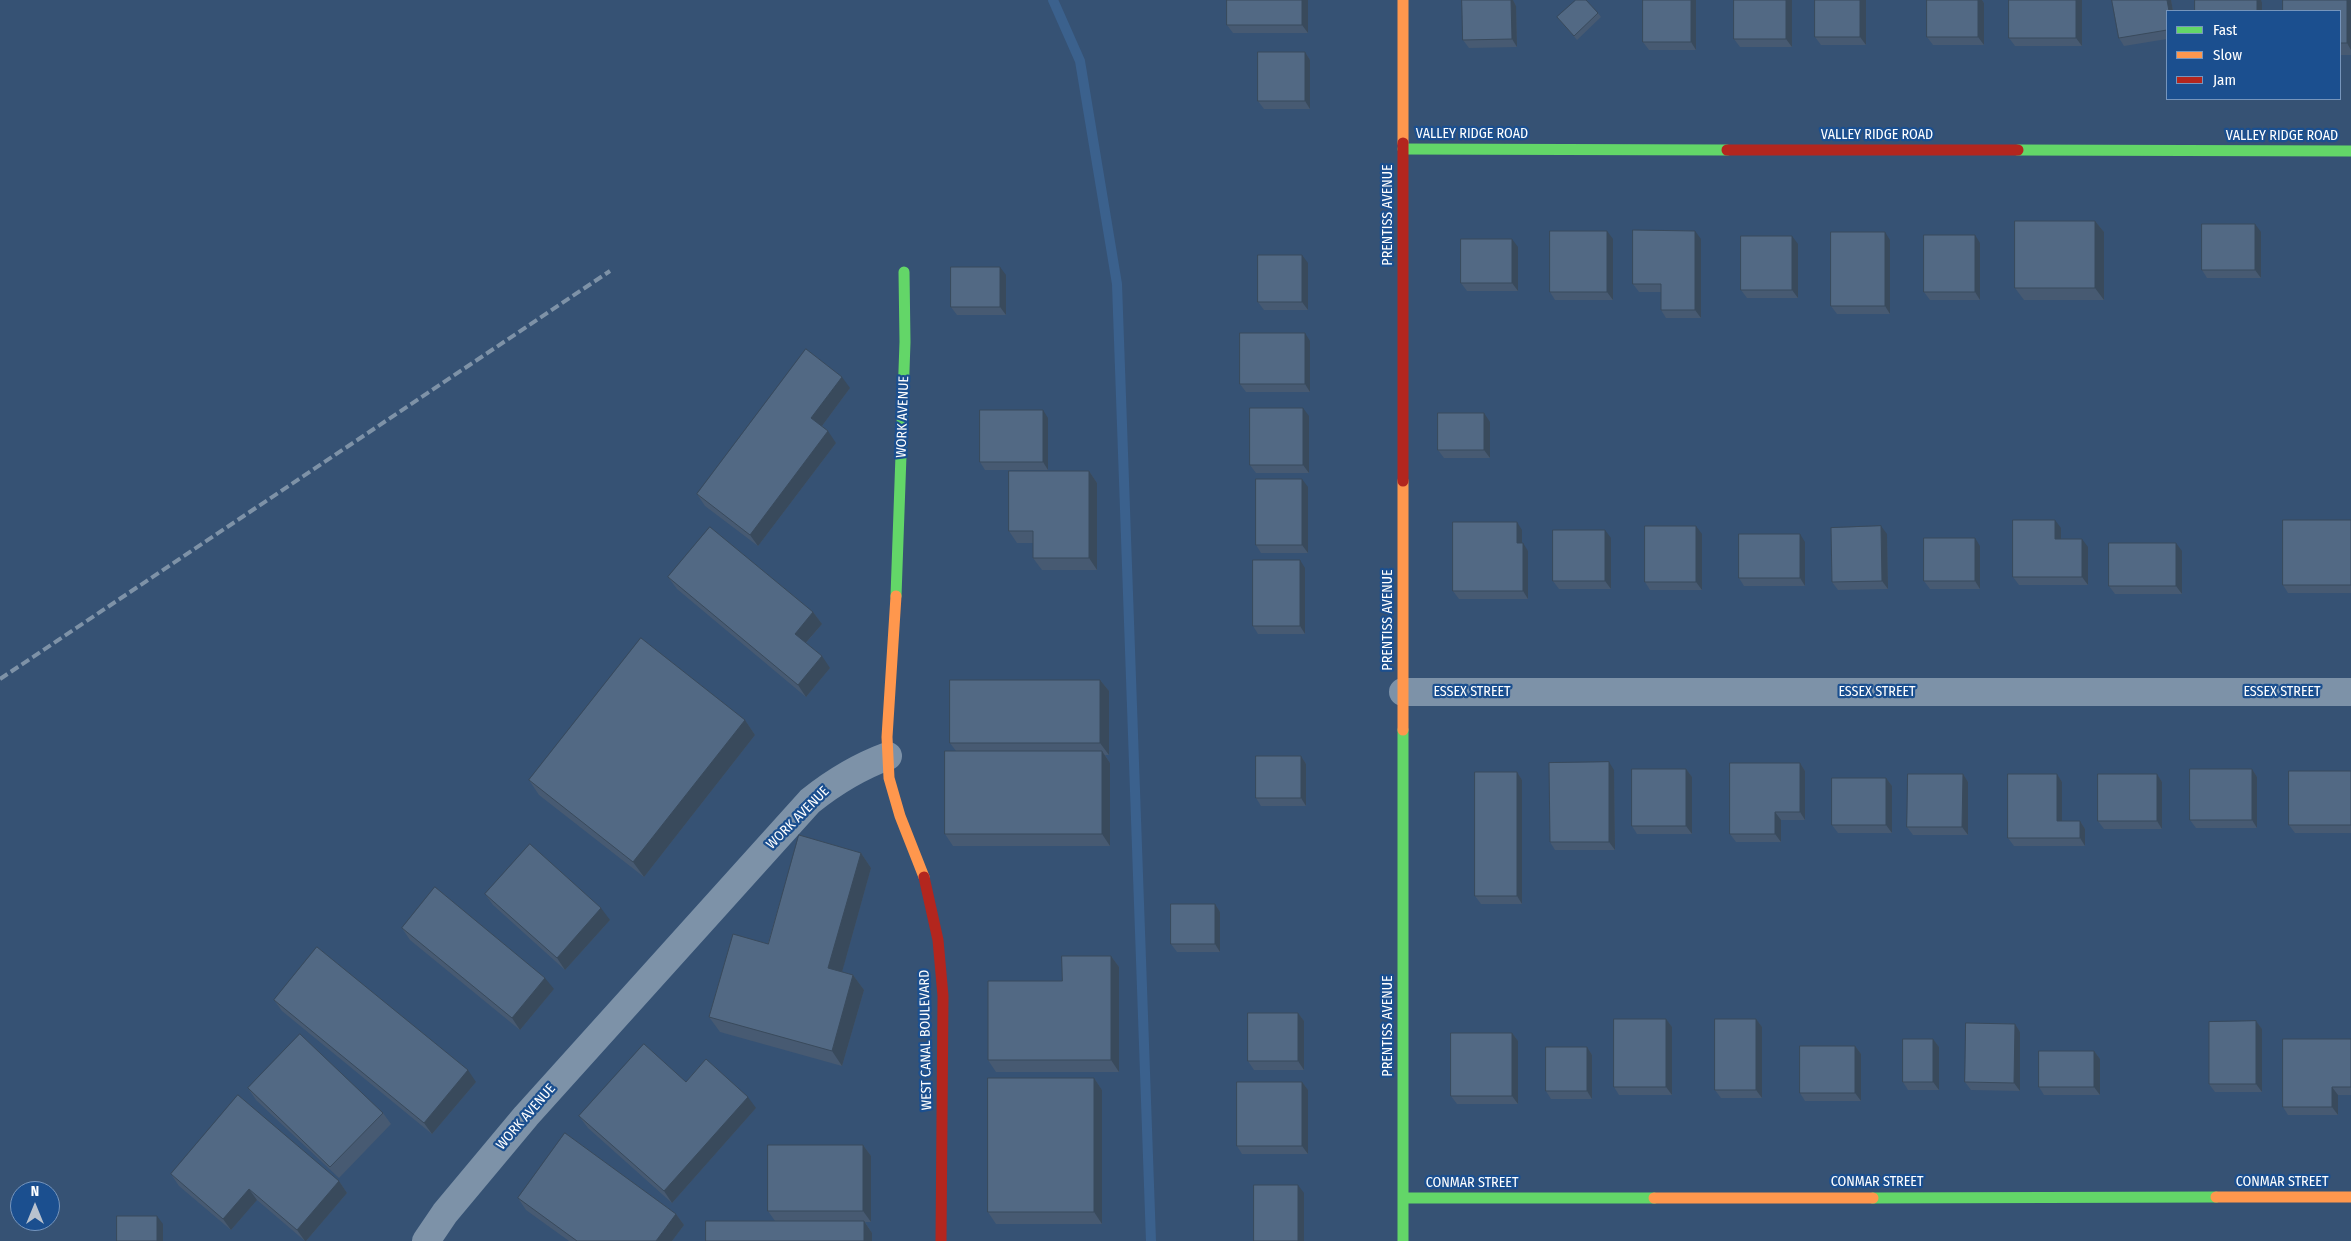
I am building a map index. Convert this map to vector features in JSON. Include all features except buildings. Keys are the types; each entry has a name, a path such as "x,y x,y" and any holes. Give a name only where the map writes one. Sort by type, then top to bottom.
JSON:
{"street":[{"name":"PRENTISS AVENUE","path":"1403,0 1403,1241"},
{"name":"VALLEY RIDGE ROAD","path":"1403,149 2351,152"},
{"name":"WORK AVENUE","path":"426,1241 445,1214 526,1116 810,801 850,772 888,756 887,737 895,630 905,362 904,272"},
{"name":"ESSEX STREET","path":"1402,692 2351,692"},
{"name":"WEST CANAL BOULEVARD","path":"888,756 889,778 900,816 922,868 932,904 938,940 943,996 941,1241"},
{"name":"CONMAR STREET","path":"1403,1198 2351,1197"}],"waterway":[{"path":"1053,0 1080,61 1117,284 1151,1241"}],"railway":[{"path":"0,679 610,271"}],"traffic: fast":[{"path":"1403,149 1727,150"},
{"path":"2018,150 2351,151"},
{"path":"896,596 905,342 904,272"},
{"path":"1403,730 1403,1241"},
{"path":"1873,1198 2216,1197"},
{"path":"1403,1198 1654,1198"}],"traffic: slow":[{"path":"1403,0 1403,143"},
{"path":"1403,481 1403,730"},
{"path":"896,596 887,737 889,778 900,816 924,877"},
{"path":"2216,1197 2351,1197"},
{"path":"1654,1198 1873,1198"}],"traffic: jam":[{"path":"1403,143 1403,481"},
{"path":"1727,150 2018,150"},
{"path":"924,877 938,940 943,996 941,1241"}]}
